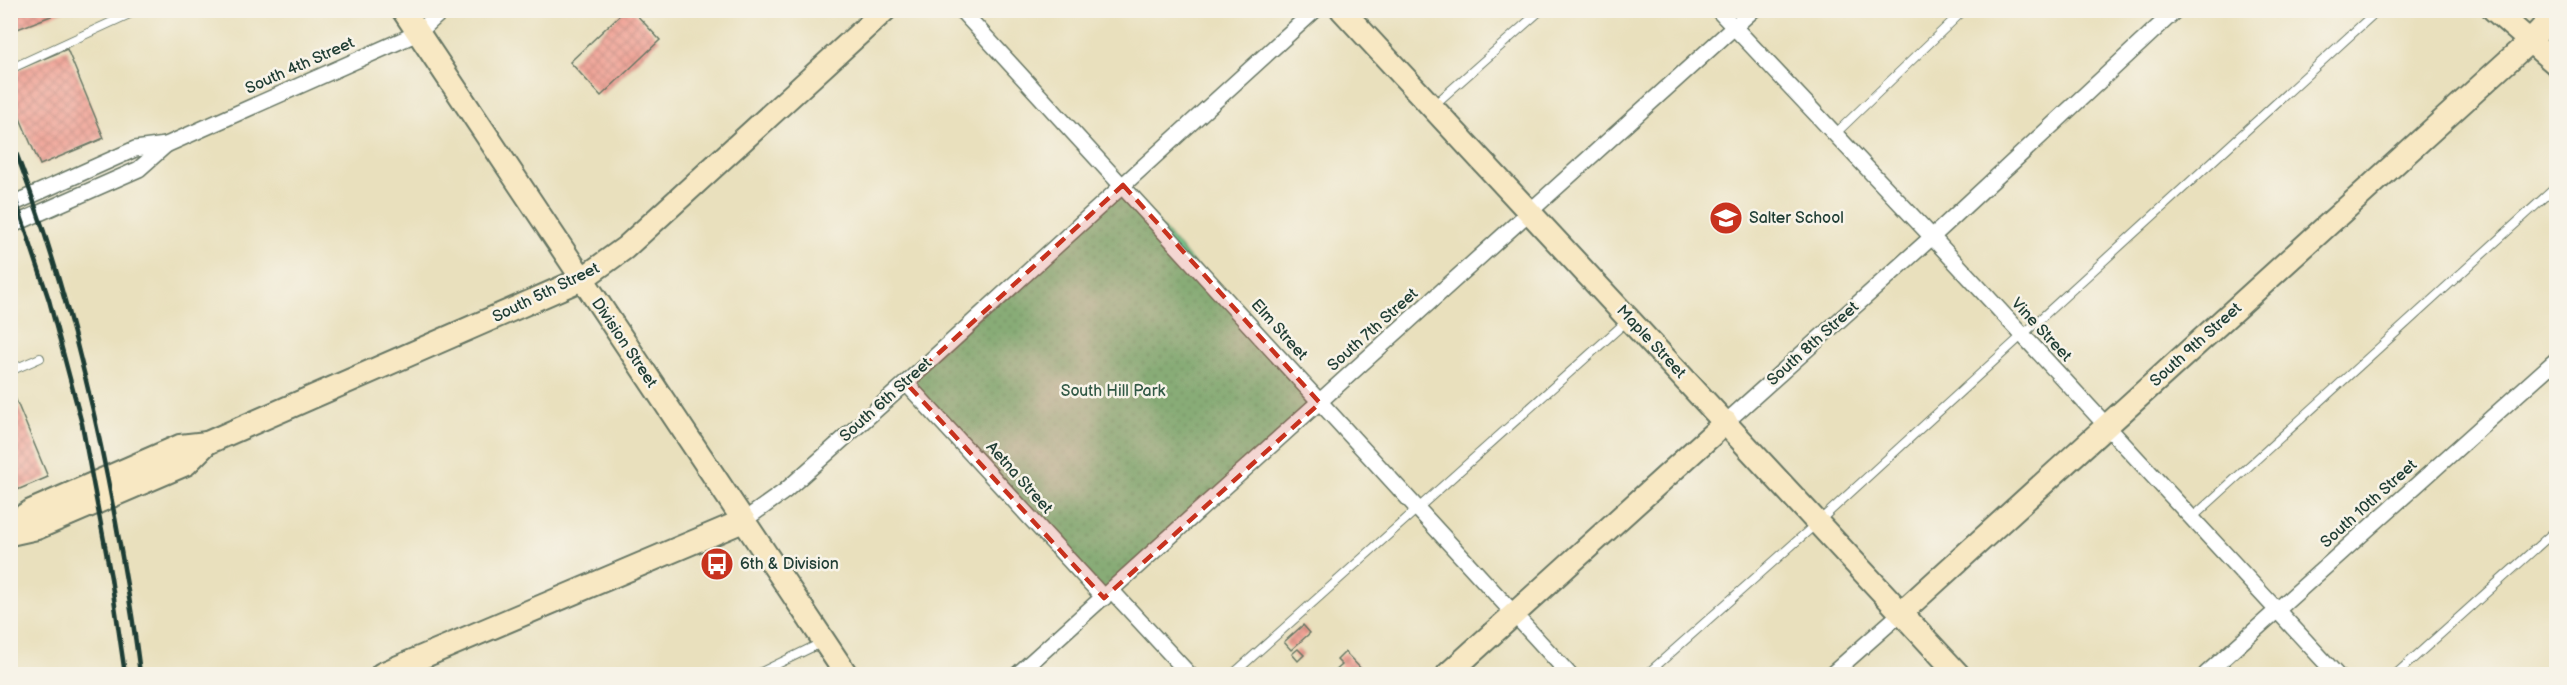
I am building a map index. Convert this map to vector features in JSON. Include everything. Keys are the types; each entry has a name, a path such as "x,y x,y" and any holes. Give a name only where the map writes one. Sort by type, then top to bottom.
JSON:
{"street":[{"name":"Division Street","path":"403,10 846,675"},
{"name":"South 4th Street","path":"10,206 135,149 166,145 418,33 443,10"},
{"name":"South 5th Street","path":"10,525 31,511 108,477 185,445 207,442 582,279 625,248 885,10"},
{"name":"Elm Street","path":"961,10 1123,184 1569,675"},
{"name":"South 6th Street","path":"382,675 743,520 785,491 1315,10"},
{"name":"Maple Street","path":"1342,10 1958,675"},
{"name":"Vine Street","path":"1718,10 1932,237 2336,675"},
{"name":"South 7th Street","path":"1018,675 1753,10"},
{"name":"South 8th Street","path":"1448,675 1932,237 2176,10"},
{"path":"2494,10 2556,63"},
{"name":"South 9th Street","path":"1832,675 2530,41 2556,13"},
{"name":"South 4th Street","path":"17,223 139,169 166,145"},
{"name":"South 10th Street","path":"2206,675 2556,360"},
{"name":"Aetna Street","path":"906,383 1108,595 1189,675"},
{"name":"South 5th Street","path":"10,534 30,530 186,464 207,442"}],"lane":[{"path":"10,69 138,10"},
{"path":"1432,107 1541,10"},
{"path":"1834,135 1964,10"},
{"path":"1647,675 2022,337 2378,10"},
{"path":"2192,518 2556,187"},
{"path":"1233,675 1629,319"},
{"path":"10,371 40,358"},
{"path":"2396,675 2556,530"},
{"path":"757,675 824,641"}],"highlighted area":[{"path":"1123,185 1320,403 1104,598 906,383"}],"green space":[{"name":"South Hill Park","path":"1123,185 1320,403 1104,598 906,383"}],"building":[{"path":"10,10 64,10 64,11 10,32"},
{"path":"625,10 632,10 660,40 601,96 570,62"},
{"path":"67,49 104,138 40,165 10,95 10,73"},
{"path":"10,289 17,305 10,308"},
{"path":"11,388 48,477 10,493"},
{"path":"1303,625 1310,633 1291,650 1284,642"},
{"path":"1298,649 1304,655 1298,661 1292,654"},
{"path":"1345,652 1366,674 1332,674 1342,665 1337,660"}],"railway":[{"path":"10,137 45,235 75,336 110,488 140,674"},
{"path":"10,183 49,300 82,424 111,578 125,674"}],"place":[{"name":"Salter School","path":"1726,218"},
{"name":"6th & Division","path":"717,564"}]}
